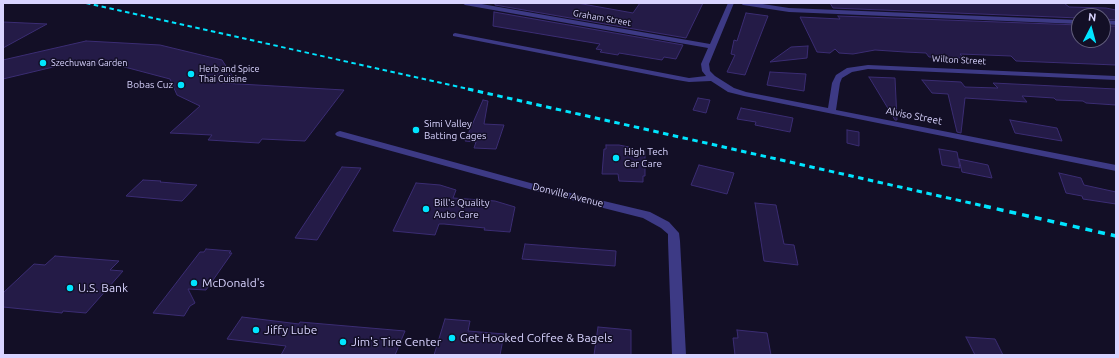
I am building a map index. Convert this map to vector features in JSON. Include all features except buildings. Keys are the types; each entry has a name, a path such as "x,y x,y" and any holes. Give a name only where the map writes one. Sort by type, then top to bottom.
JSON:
{"street":[{"name":"Graham Street","path":"465,3 712,47"},
{"path":"712,78 706,71 705,64 731,3"},
{"path":"743,3 789,10 1071,22"},
{"path":"455,35 677,78 689,80 712,78"},
{"name":"Wilton Street","path":"832,111 836,82 839,77 850,70 868,67 1116,78"},
{"name":"Alviso Street","path":"712,78 731,90 744,94 1116,168"},
{"name":"Donville Avenue","path":"340,134 544,190 646,215 665,225 673,233 674,241 679,355"}],"railway":[{"path":"86,3 473,90"},
{"path":"468,89 988,207"},
{"path":"984,206 1116,236"}],"place":[{"name":"Szechuwan Garden","path":"43,63"},
{"name":"Herb and Spice Thai Cuisine","path":"191,74"},
{"name":"Bobas Cuz","path":"181,85"},
{"name":"Simi Valley Batting Cages","path":"416,130"},
{"name":"High Tech Car Care","path":"616,158"},
{"name":"Bill's Quality Auto Care","path":"426,209"},
{"name":"McDonald's","path":"194,283"},
{"name":"U.S. Bank","path":"70,288"},
{"name":"Jiffy Lube","path":"256,330"},
{"name":"Get Hooked Coffee & Bagels","path":"452,338"},
{"name":"Jim's Tire Center","path":"343,342"}]}
